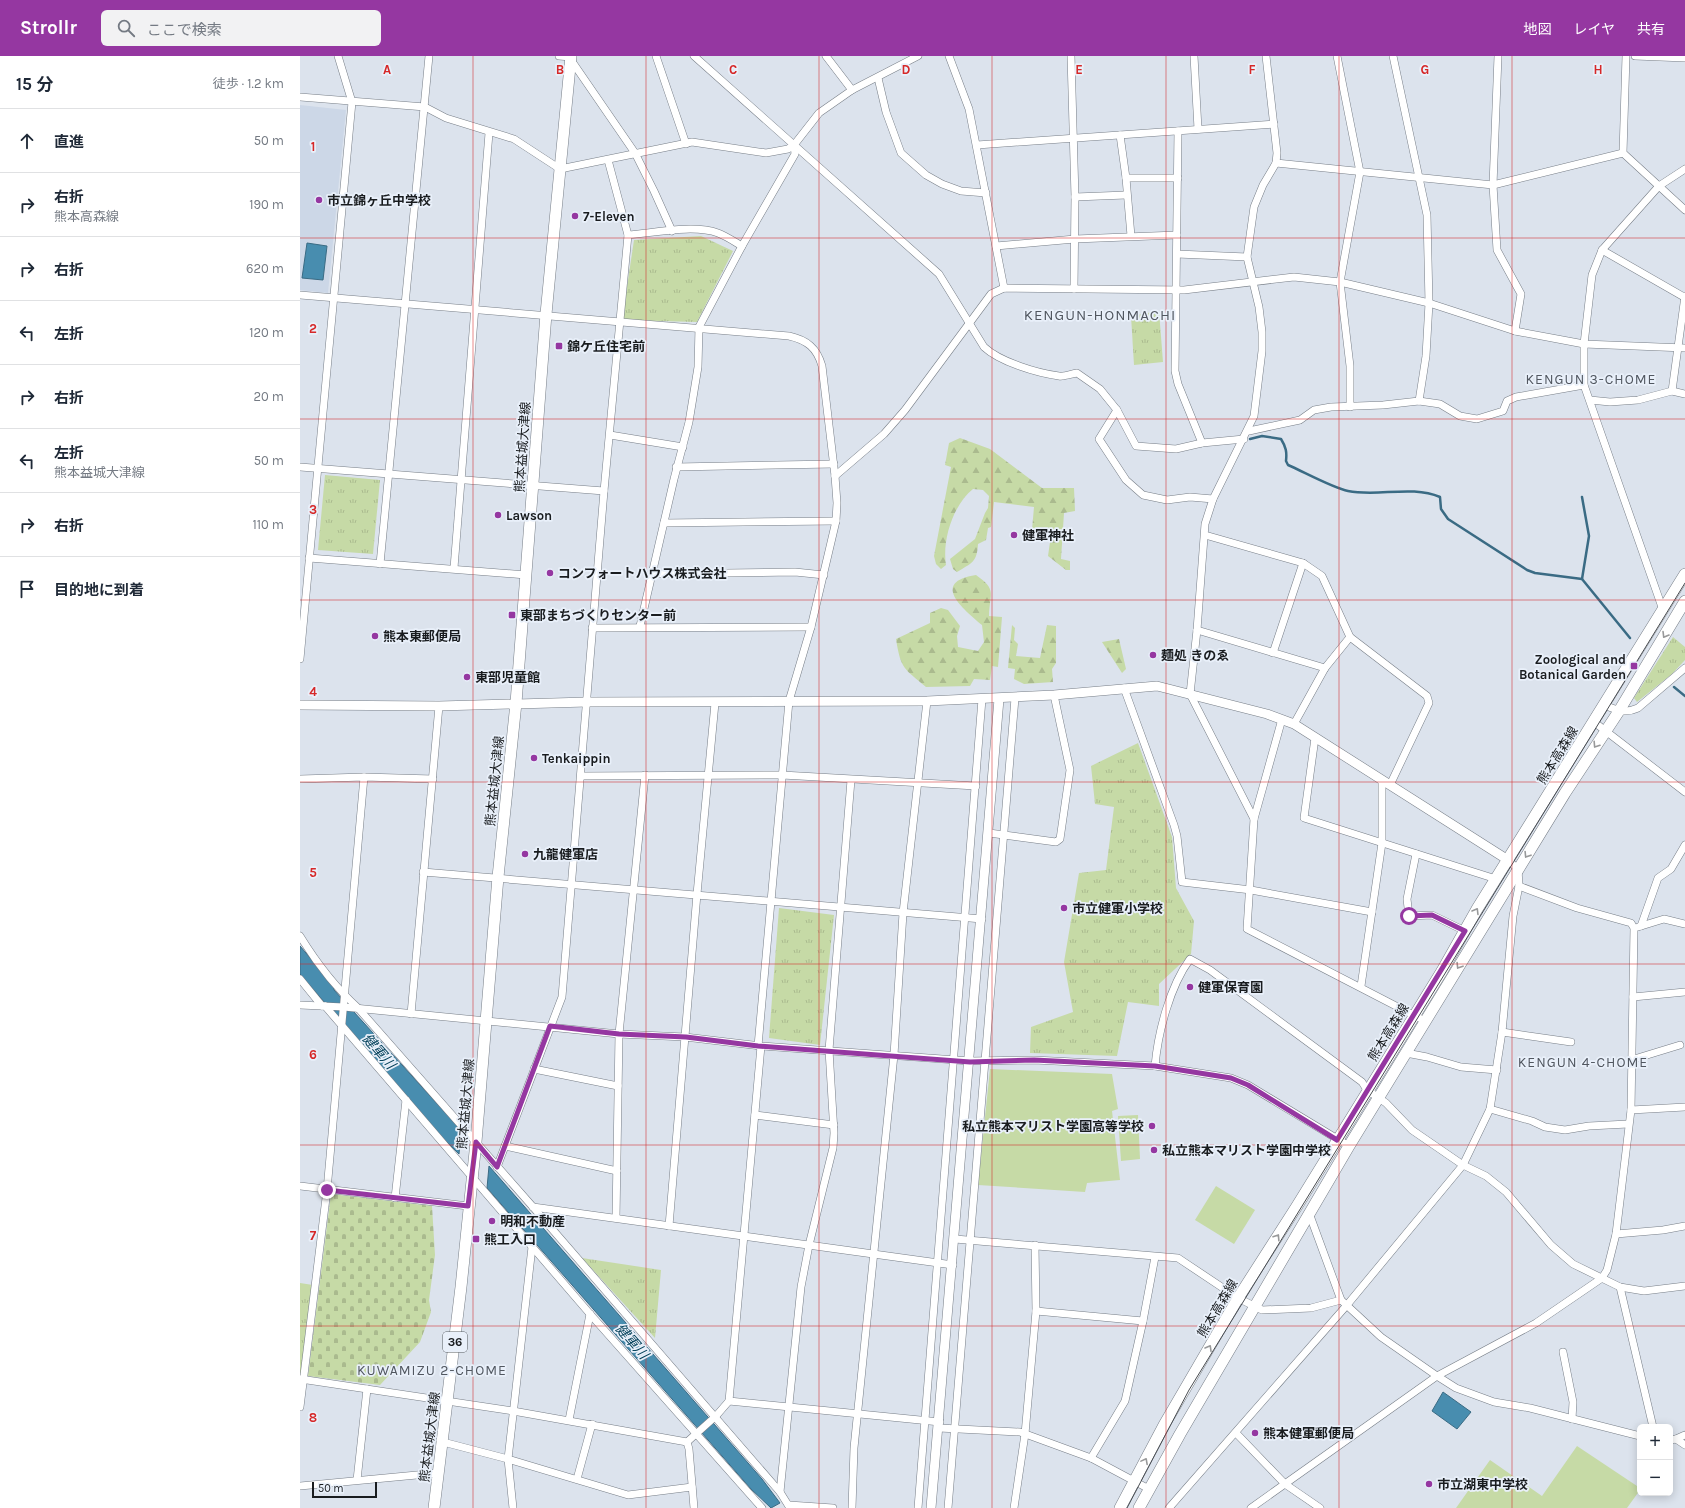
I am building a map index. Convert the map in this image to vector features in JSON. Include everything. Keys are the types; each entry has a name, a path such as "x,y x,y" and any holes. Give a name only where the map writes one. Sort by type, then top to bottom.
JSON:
{"main road":[{"name":"熊本益城大津線","path":"434,1508 448,1400 476,1142 498,877 516,703 546,314 571,58"},
{"name":"熊本高森線","path":"1120,1508 1164,1425 1238,1298 1415,1014 1496,879 1685,574"},
{"name":"熊本高森線","path":"1139,1508 1253,1307 1348,1146 1685,601"}],"street":[{"path":"300,659 301,632 335,298 352,102 338,56"},
{"path":"380,564 429,56"},
{"path":"559,56 571,58 635,153 654,190 672,231"},
{"path":"656,56 686,144"},
{"path":"694,56 939,274 984,347 992,355 1006,362 1060,376 1077,373 1100,389 1117,410 1136,446 1176,449 1202,442 1244,439"},
{"path":"826,56 852,90"},
{"path":"300,97 425,107 446,118 490,133 514,139 560,169 692,142 766,153 788,149 794,145 819,113 852,90 878,78 918,56"},
{"path":"949,56 969,109 1004,288"},
{"path":"1071,56 1075,196 1074,289"},
{"path":"1194,56 1198,129"},
{"path":"1254,819 1190,694 1197,630 1204,535 1208,512 1213,499 1249,430 1254,416 1262,351 1260,307 1247,257 1254,207 1263,185 1276,163 1277,153 1266,56"},
{"path":"1337,56 1360,172 1340,282 1350,366 1350,407"},
{"path":"1393,56 1427,215 1429,303 1426,356 1419,401"},
{"path":"1498,56 1493,185 1497,250 1521,294 1515,331"},
{"path":"1626,56 1623,153 1685,210"},
{"path":"1635,56 1685,58"},
{"path":"878,78 901,153 926,175 942,184 961,191 986,193"},
{"path":"977,145 1274,124"},
{"path":"1178,131 1177,290 1174,371 1202,442"},
{"path":"454,568 490,133"},
{"path":"1120,135 1126,178 1126,194 1131,236"},
{"path":"640,626 676,467 695,393 699,328 742,246 795,154 794,145"},
{"path":"1276,163 1493,185 1623,153"},
{"path":"497,1167 562,997 592,628 628,235 608,160"},
{"path":"1663,610 1584,385 1584,344 1592,275 1602,250 1659,186 1685,169"},
{"path":"1126,178 1178,178"},
{"path":"1075,196 1126,194"},
{"path":"628,235 705,230 718,233 742,246"},
{"path":"996,246 1075,239 1177,235"},
{"path":"1602,250 1685,296 1682,348 1672,391"},
{"path":"1177,254 1247,257"},
{"path":"835,476 884,434 905,410 991,294 1004,288 1177,290 1294,277 1340,282 1429,303 1515,331 1584,344 1682,348"},
{"path":"300,295 476,310 546,314 789,336 807,341 819,356 822,366 834,464 837,503 836,521 824,575 789,702 755,1115 729,1401 716,1416 687,1442"},
{"path":"1249,430 1300,420 1314,410 1331,407 1350,407 1419,401 1440,404 1460,416 1477,419 1503,411 1507,401 1516,397 1584,385"},
{"path":"1590,400 1610,402 1638,400 1672,391 1685,394"},
{"path":"1117,410 1099,439 1117,468 1137,492 1143,496 1168,500 1190,497 1213,499"},
{"path":"610,435 682,447"},
{"path":"676,467 834,464"},
{"path":"300,467 460,481 604,491"},
{"path":"664,523 836,521"},
{"path":"1204,535 1303,563 1322,576 1350,637 1427,696 1429,703 1386,783 1382,843 1361,986"},
{"path":"309,558 454,568 526,575"},
{"path":"1273,653 1303,563"},
{"path":"651,574 795,572 824,575"},
{"path":"592,628 640,626 810,627"},
{"path":"1197,630 1325,668"},
{"path":"1294,724 1325,668 1350,637"},
{"path":"1604,705 1618,711 1631,711 1638,708 1685,668"},
{"path":"300,705 439,706 587,702 715,703 927,701 1000,699 1157,686 1282,719 1294,724 1508,860 1518,869 1519,886 1513,916 1502,1032 1490,1109 1463,1165 1344,1302 1236,1433 1169,1508"},
{"path":"1124,688 1175,830 1182,882 1251,890 1372,912"},
{"path":"988,833 1056,842 1060,839 1070,770 1054,695"},
{"path":"948,1508 1015,698"},
{"path":"918,1508 982,699"},
{"path":"931,1508 953,1266 1000,699"},
{"path":"852,1508 858,1414 894,1055 903,913 927,701"},
{"path":"669,1226 715,703"},
{"path":"411,1014 439,706"},
{"path":"1282,719 1254,819 1248,929 1415,1014 1425,1021"},
{"path":"1594,722 1685,792"},
{"path":"1315,738 1304,818 1496,879"},
{"path":"616,1218 619,1034 645,775"},
{"path":"581,776 782,775 976,786"},
{"path":"300,779 364,777 433,779"},
{"path":"300,1407 302,1379 327,1190 364,777"},
{"path":"780,1492 790,1407 801,1286 809,1245 833,1148 834,1125 829,1050 842,907 851,780"},
{"path":"1251,1508 1437,1376 1536,1323 1602,1278 1607,1270 1616,1234 1628,1124 1631,1110 1633,997 1637,927 1658,878 1671,869 1685,845"},
{"path":"1416,854 1407,899 1409,916 1432,915 1465,931"},
{"path":"423,872 498,877 982,919"},
{"path":"1519,886 1577,908 1631,923 1637,927"},
{"path":"1637,927 1664,919 1685,924"},
{"path":"300,936 310,953 345,996 358,1008 533,1207 658,1353 716,1416 780,1492 789,1506 833,1508"},
{"path":"1155,1066 1158,1040 1166,1012 1177,982 1190,959 1210,970 1362,1082 1367,1090 1386,1103 1412,1130 1463,1165 1486,1176 1506,1192 1551,1245 1573,1264 1620,1287 1644,1291 1685,1286"},
{"path":"300,979 590,1314 699,1430 762,1508"},
{"path":"1633,997 1685,992"},
{"path":"300,1005 358,1008 619,1034 686,1037 760,1046 829,1050 970,1062 1034,1060 1155,1066 1231,1078 1248,1085 1348,1146"},
{"path":"1502,1032 1571,1042"},
{"path":"1632,1060 1680,1044"},
{"path":"1406,1053 1427,1057 1461,1067 1497,1070"},
{"path":"534,1069 618,1086"},
{"path":"395,1198 406,1100"},
{"path":"1631,1110 1685,1107"},
{"path":"1490,1109 1545,1127 1565,1130 1589,1126 1628,1124"},
{"path":"755,1115 834,1125"},
{"path":"505,1146 617,1171"},
{"path":"300,1186 468,1206"},
{"path":"533,1207 953,1266"},
{"path":"1309,1213 1344,1302 1382,1338 1437,1376 1456,1388 1494,1402 1530,1408 1637,1435"},
{"path":"1616,1234 1663,1230 1685,1226"},
{"path":"955,1239 1178,1258 1238,1298 1253,1307 1262,1310 1274,1311 1311,1308 1344,1302"},
{"path":"1014,1508 1024,1434 1036,1311 1034,1245"},
{"path":"513,1508 508,1459 532,1247"},
{"path":"1091,1458 1125,1401 1155,1257"},
{"path":"1620,1287 1652,1424"},
{"path":"1036,1311 1143,1320"},
{"path":"569,1420 590,1314"},
{"path":"1563,1352 1573,1402 1572,1419"},
{"path":"302,1379 448,1400 592,1424 687,1442"},
{"path":"357,1480 367,1389"},
{"path":"729,1401 925,1420 954,1428 1020,1432 1091,1458 1149,1490"},
{"path":"577,1479 592,1424"},
{"path":"1236,1433 1285,1484 1320,1508"},
{"path":"1673,1439 1685,1436"},
{"path":"1673,1439 1685,1445"},
{"path":"442,1442 508,1459 628,1495 692,1487"},
{"path":"687,1442 694,1508"},
{"path":"300,1486 438,1473"}],"shaded area":[{"name":"市立錦ヶ丘中学校","path":"300,105 346,110 328,293 300,290"}],"green space":[{"path":"701,236 733,251 697,322 622,320 634,240"},
{"path":"1159,311 1163,362 1134,365 1131,316"},
{"path":"960,438 990,449 1042,488 1074,488 1075,511 1064,513 1061,559 1070,561 1070,570 1066,570 1048,556 1051,535 1048,532 1032,530 1034,507 994,502 991,527 988,528 986,540 978,544 975,558 970,564 957,572 953,569 950,559 975,539 988,508 989,496 983,490 973,489 960,504 950,524 945,555 946,565 941,569 936,564 934,556 951,467 945,465 949,443"},
{"path":"325,475 380,480 373,554 318,550"},
{"path":"976,575 990,588 991,596 989,616 1002,617 998,667 992,666 990,680 974,679 970,686 926,687 905,668 900,657 896,639 930,623 930,613 941,608 948,610 960,626 957,636 958,647 978,651 984,642 982,625 960,604 955,597 953,590 955,584 962,579"},
{"path":"1012,625 1015,628 1014,640 1018,644 1016,656 1040,658 1047,625 1056,626 1056,663 1052,669 1053,682 1024,684 1014,679 1015,669 1008,668"},
{"path":"1673,637 1685,647 1685,660 1672,674 1637,702 1634,698"},
{"path":"1119,639 1126,669 1122,673 1102,642"},
{"path":"1138,743 1172,837 1176,888 1194,921 1191,954 1159,984 1159,1006 1128,1002 1117,1056 1030,1053 1031,1027 1073,1012 1064,962 1079,873 1106,870 1114,807 1095,804 1091,766"},
{"path":"779,908 834,915 820,1045 769,1038"},
{"path":"990,1069 1112,1074 1118,1109 1112,1111 1120,1180 1087,1183 1085,1192 978,1185"},
{"path":"1138,1115 1140,1159 1121,1161 1118,1116"},
{"path":"1216,1186 1255,1210 1234,1244 1195,1220"},
{"path":"331,1194 432,1206 435,1255 429,1300 431,1312 420,1342 380,1385 308,1376"},
{"path":"582,1258 661,1270 655,1338"},
{"path":"300,1283 313,1285 301,1373 300,1373"},
{"path":"1577,1446 1637,1486 1637,1494 1627,1508 1456,1508 1490,1460 1542,1496"}],"water":[{"path":"307,243 327,246 323,280 302,278"},
{"name":"健軍川","path":"300,946 334,986 334,990 461,1130 459,1154 432,1127 300,974"},
{"name":"健軍川","path":"489,1166 762,1479 780,1503 771,1508 751,1489 487,1188"},
{"path":"1443,1392 1471,1412 1457,1429 1432,1411"}],"waterway":[{"path":"1250,439 1262,436 1281,439 1286,450 1286,461 1288,465 1348,491 1371,493 1406,491 1440,497 1441,509 1448,519 1527,570 1535,573 1582,579 1630,638"},
{"path":"1582,497 1589,536 1582,579"},
{"path":"1674,687 1685,696"}],"tram line":[{"path":"1127,1508 1189,1390 1685,583"}],"place":[{"name":"市立錦ヶ丘中学校","path":"319,200"},
{"name":"7-Eleven","path":"575,216"},
{"name":"錦ケ丘住宅前","path":"559,346"},
{"name":"Lawson","path":"498,515"},
{"name":"健軍神社","path":"1014,535"},
{"name":"コンフォートハウス株式会社","path":"550,573"},
{"name":"東部まちづくりセンター前","path":"512,615"},
{"name":"熊本東郵便局","path":"375,636"},
{"name":"麺処 きのゑ","path":"1153,655"},
{"name":"Zoological and Botanical Garden","path":"1634,666"},
{"name":"東部児童館","path":"467,677"},
{"name":"Tenkaippin","path":"534,758"},
{"name":"九龍健軍店","path":"525,854"},
{"name":"市立健軍小学校","path":"1064,908"},
{"name":"健軍保育園","path":"1190,987"},
{"name":"私立熊本マリスト学園高等学校","path":"1152,1126"},
{"name":"私立熊本マリスト学園中学校","path":"1154,1150"},
{"name":"明和不動産","path":"492,1221"},
{"name":"熊工入口","path":"476,1239"},
{"name":"熊本健軍郵便局","path":"1255,1433"},
{"name":"市立湖東中学校","path":"1429,1484"}],"district":[{"name":"KENGUN-HONMACHI","path":"1100,315"},
{"name":"KENGUN 3-CHOME","path":"1591,379"},
{"name":"KENGUN 4-CHOME","path":"1583,1062"},
{"name":"KUWAMIZU 2-CHOME","path":"432,1370"}],"route":[{"path":"327,1190 468,1206 476,1142 497,1167 550,1026 619,1034 686,1037 758,1046 829,1050 970,1062 1034,1060 1155,1066 1231,1078 1248,1085 1294,1112 1337,1140 1442,972 1465,931 1432,915 1409,916"}]}
